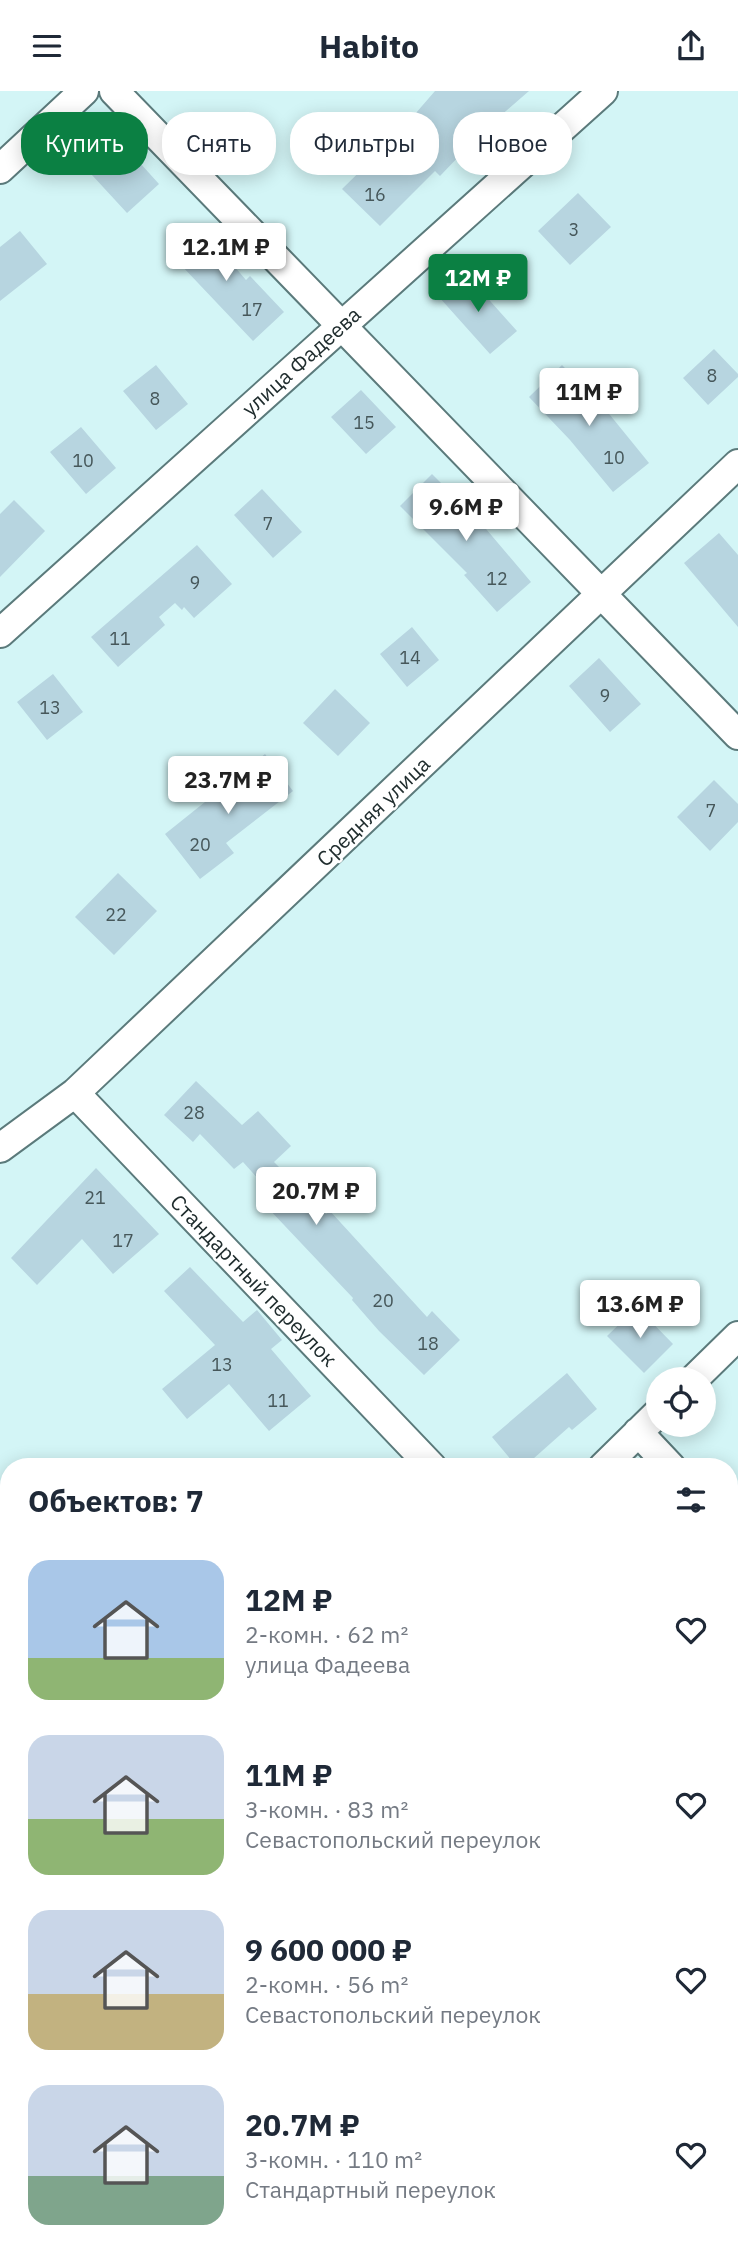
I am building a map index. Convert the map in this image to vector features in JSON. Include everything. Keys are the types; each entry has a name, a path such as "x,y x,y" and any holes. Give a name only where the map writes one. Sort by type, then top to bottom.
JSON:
{"street":[{"path":"0,169 84,91"},
{"path":"114,91 738,735"},
{"name":"улица Фадеева","path":"0,633 603,91"},
{"name":"Средняя улица","path":"0,1148 75,1093 738,464"},
{"name":"Стандартный переулок","path":"75,1093 423,1458"},
{"path":"706,1367 738,1336"},
{"path":"612,1458 646,1425"},
{"path":"655,1437 666,1458"}],"building":[{"path":"435,91 529,91 505,112 453,112 453,162 440,176 439,112 417,112"},
{"path":"148,172 159,184 127,213 92,175 148,175"},
{"path":"356,175 431,175 380,226 342,189"},
{"path":"578,193 611,227 570,265 538,231"},
{"path":"198,224 246,280 250,276 284,312 253,341 180,264 170,249"},
{"path":"20,231 47,264 0,301 0,247"},
{"path":"466,274 517,331 490,354 439,297"},
{"path":"714,349 738,377 708,405 683,378"},
{"path":"156,365 188,404 156,430 123,391"},
{"path":"562,365 610,415 649,463 613,492 570,440 529,397"},
{"path":"361,390 396,427 366,454 331,417"},
{"path":"81,427 116,468 86,494 50,452"},
{"path":"432,474 481,523 531,582 497,612 464,575 467,573 400,506"},
{"path":"262,489 302,532 273,558 234,515"},
{"path":"14,500 45,531 0,577 0,514"},
{"path":"719,533 738,555 738,627 684,563"},
{"path":"197,545 232,584 194,618 184,607 182,610 175,603 159,617 165,625 118,667 91,637"},
{"path":"412,627 439,660 407,687 380,654"},
{"path":"599,658 641,704 610,732 569,686"},
{"path":"53,674 83,712 47,740 17,702"},
{"path":"335,689 370,723 338,756 303,723"},
{"path":"265,754 293,791 226,843 234,853 200,879 165,834"},
{"path":"714,780 738,804 738,822 710,851 677,817"},
{"path":"118,873 157,911 114,955 75,917"},
{"path":"196,1081 242,1125 258,1111 291,1146 274,1162 326,1214 330,1211 427,1317 432,1311 460,1340 424,1375 379,1331 353,1298 267,1207 269,1206 262,1199 270,1192 243,1162 234,1169 200,1134 193,1142 164,1115"},
{"path":"96,1168 159,1234 113,1274 82,1239 37,1285 11,1258"},
{"path":"190,1267 243,1322 257,1310 282,1340 271,1349 311,1396 269,1431 229,1384 187,1419 162,1389 215,1345 164,1291"},
{"path":"637,1307 673,1344 650,1367 646,1367 644,1373 607,1336"},
{"path":"567,1373 597,1409 572,1430 569,1427 534,1458 510,1458 492,1437"}]}
